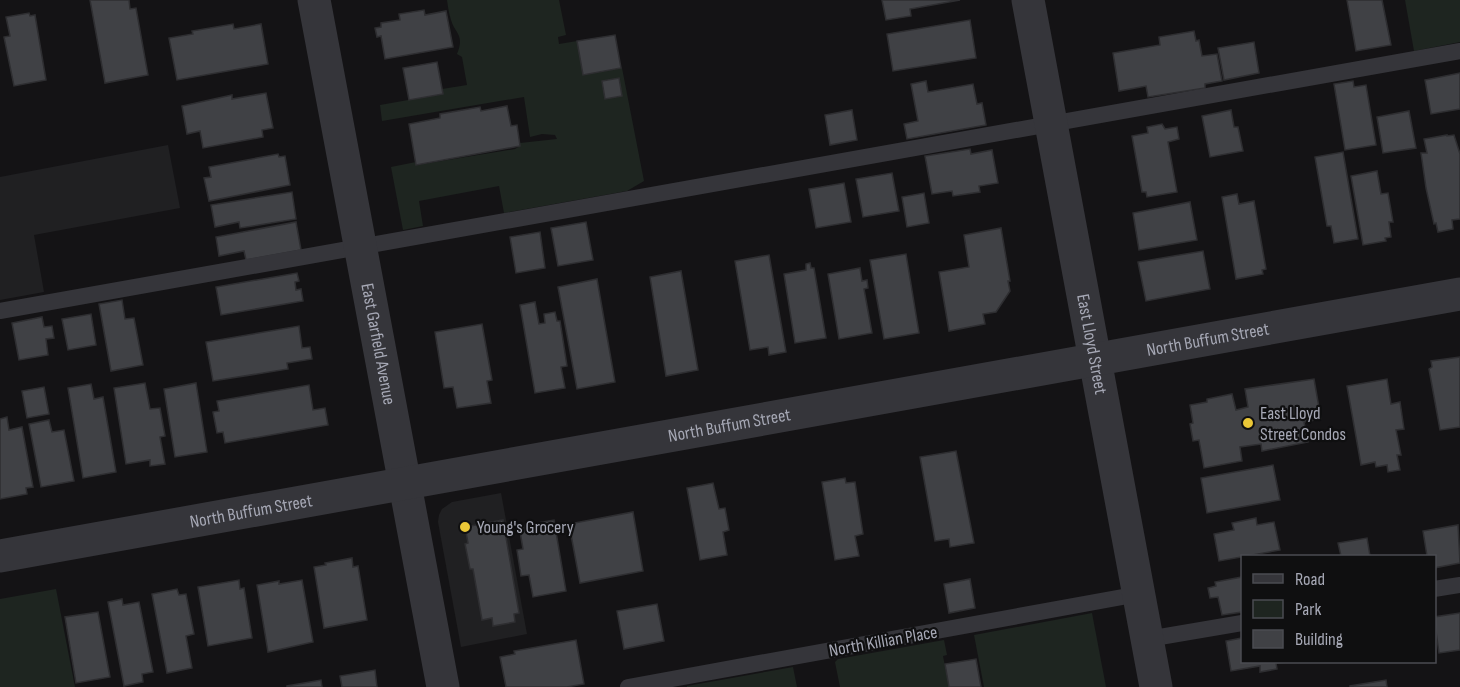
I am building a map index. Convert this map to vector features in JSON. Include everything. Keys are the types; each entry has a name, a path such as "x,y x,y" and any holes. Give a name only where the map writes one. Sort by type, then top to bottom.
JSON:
{"street":[{"name":"East Garfield Avenue","path":"314,0 443,687"},
{"name":"East Lloyd Street","path":"1028,0 1156,687"},
{"name":"North Buffum Street","path":"0,556 1460,294"}],"lane":[{"path":"0,311 1460,51"},
{"path":"1436,589 1460,585"},
{"name":"North Killian Place","path":"628,687 1139,594"},
{"path":"1148,639 1241,623"}],"shaded area":[{"path":"168,145 180,208 34,235 44,292 0,300 0,177"},
{"path":"501,493 527,634 461,647 438,522 439,515 442,509 452,502"}],"green space":[{"path":"447,0 559,0 566,35 558,37 559,44 577,41 583,75 622,68 644,181 627,191 504,213 499,186 419,201 423,226 403,230 391,167 515,149 520,146 520,143 557,139 555,135 542,134 530,137 524,97 382,121 380,105 442,94 442,89 467,85 462,57 457,54 460,38 451,20"},
{"path":"1405,0 1460,0 1460,42 1414,51"},
{"path":"56,589 75,687 0,687 0,599"},
{"path":"1092,613 1106,687 984,687 974,635"},
{"path":"944,640 947,655 943,656 949,687 840,687 835,662 838,659"},
{"path":"793,667 797,687 687,687 687,686"}],"building":[{"path":"90,0 129,0 130,9 136,8 148,75 105,83"},
{"path":"882,0 960,0 910,9 911,16 886,20"},
{"path":"1347,0 1382,0 1391,45 1356,51"},
{"path":"424,10 425,15 446,11 453,47 385,59 381,36 377,37 375,28 381,27 381,23 400,20 399,14"},
{"path":"29,13 30,16 35,15 46,80 14,86 4,37 10,36 6,17"},
{"path":"970,20 976,58 893,71 887,34"},
{"path":"233,24 234,29 261,24 268,64 177,80 169,38 193,34 192,31"},
{"path":"1194,31 1196,41 1199,40 1202,56 1217,54 1222,81 1205,84 1205,88 1148,97 1146,86 1119,91 1113,53 1160,45 1159,37"},
{"path":"615,35 621,68 583,75 577,41"},
{"path":"1254,42 1259,73 1224,80 1218,48"},
{"path":"437,62 443,94 409,100 403,68"},
{"path":"1460,73 1460,109 1431,114 1425,80"},
{"path":"619,78 622,96 605,99 602,81"},
{"path":"926,81 928,92 973,84 977,104 982,103 986,125 907,139 904,124 918,121 911,84"},
{"path":"1353,81 1354,87 1366,85 1376,145 1345,150 1334,84"},
{"path":"266,93 273,128 262,130 263,137 203,148 200,131 187,134 182,106 232,95 232,99"},
{"path":"507,106 511,126 517,125 520,146 416,165 409,124 440,118 440,114 480,107 481,111"},
{"path":"852,110 857,140 830,145 825,115"},
{"path":"1231,110 1234,127 1238,127 1243,151 1210,157 1202,116"},
{"path":"1409,111 1416,148 1383,153 1377,117"},
{"path":"1162,124 1165,129 1177,127 1179,139 1168,142 1177,192 1147,197 1146,192 1142,192 1132,136 1148,133 1147,127"},
{"path":"1454,135 1460,154 1460,219 1452,220 1453,229 1438,232 1426,188 1421,153 1427,153 1424,139"},
{"path":"970,149 971,154 992,150 998,183 979,186 980,192 953,196 952,191 932,194 925,156"},
{"path":"1343,152 1358,239 1334,243 1331,226 1327,226 1315,157"},
{"path":"278,154 279,157 285,156 290,185 209,201 204,178 211,177 209,167"},
{"path":"1377,171 1381,194 1388,193 1393,222 1389,222 1391,237 1385,238 1386,241 1363,245 1351,176"},
{"path":"892,173 899,211 863,217 856,179"},
{"path":"844,183 851,222 816,228 809,189"},
{"path":"292,192 296,219 240,228 239,222 215,227 211,205"},
{"path":"924,193 929,223 907,227 902,197"},
{"path":"1237,194 1239,204 1254,201 1266,269 1262,270 1263,274 1236,279 1222,197"},
{"path":"1190,202 1197,240 1139,250 1133,213"},
{"path":"296,222 301,250 246,260 244,251 219,256 216,237"},
{"path":"586,222 593,260 558,266 551,228"},
{"path":"1001,228 1010,291 996,312 983,314 985,324 949,331 939,272 969,267 964,235"},
{"path":"540,232 545,268 516,273 510,237"},
{"path":"1203,251 1210,289 1146,301 1138,262"},
{"path":"906,254 919,333 884,339 870,260"},
{"path":"769,255 786,352 769,355 768,347 750,350 735,261"},
{"path":"810,263 811,268 814,268 826,338 795,343 784,274 806,270 806,264"},
{"path":"860,268 862,281 867,280 868,288 864,289 872,333 839,339 828,274"},
{"path":"681,271 698,370 666,376 650,277"},
{"path":"297,273 299,281 295,282 296,290 301,289 303,301 221,315 216,287"},
{"path":"597,279 615,382 577,389 558,287"},
{"path":"122,300 125,319 134,318 143,365 111,371 99,304"},
{"path":"535,302 539,324 545,323 544,314 555,312 557,321 560,321 567,366 561,367 565,388 535,393 520,305"},
{"path":"91,314 96,345 68,350 62,319"},
{"path":"42,317 44,327 52,326 54,338 46,339 48,355 19,360 12,323"},
{"path":"482,324 492,380 487,381 491,403 457,408 453,387 444,388 435,332"},
{"path":"299,326 302,348 310,347 312,359 287,363 288,369 213,381 206,342"},
{"path":"1460,357 1460,427 1440,430 1429,369 1432,367 1431,361"},
{"name":"East Lloyd Street Condos","path":"1314,379 1321,419 1304,422 1308,442 1262,451 1261,444 1240,447 1242,461 1204,468 1199,440 1193,441 1190,405 1232,394 1236,410 1248,407 1245,389"},
{"path":"1387,379 1391,404 1400,402 1404,429 1396,430 1401,455 1397,455 1400,470 1388,472 1387,465 1376,467 1375,462 1361,465 1347,386"},
{"path":"145,383 150,409 160,408 165,436 160,437 165,464 150,466 150,460 126,464 114,388"},
{"path":"196,383 207,452 175,457 164,389"},
{"path":"91,384 94,399 103,397 116,472 83,478 68,388"},
{"path":"309,385 313,410 325,408 328,425 225,443 223,432 217,433 213,412 219,411 217,401"},
{"path":"44,387 49,414 27,418 22,391"},
{"path":"7,417 9,430 22,427 33,487 26,488 27,494 0,499 0,419"},
{"path":"49,420 52,432 64,430 74,481 41,487 29,424"},
{"path":"956,451 974,543 950,547 949,539 935,541 920,457"},
{"path":"1273,465 1280,500 1207,513 1201,478"},
{"path":"845,478 846,483 855,482 863,534 855,536 859,556 835,560 822,482"},
{"path":"713,483 719,509 725,508 729,530 723,532 727,555 700,560 687,488"},
{"path":"633,512 643,571 580,583 569,524"},
{"path":"1256,518 1257,525 1274,522 1280,550 1241,555 1241,557 1219,561 1214,534 1234,530 1232,523"},
{"path":"503,520 519,613 514,614 515,622 493,626 492,618 482,620 473,569 470,569 465,544 468,543 465,527"},
{"path":"554,520 566,591 533,597 529,575 521,576 517,550 523,549 519,526"},
{"path":"1458,525 1460,563 1436,568 1436,555 1427,555 1423,531"},
{"path":"1367,538 1370,555 1341,555 1338,543"},
{"path":"352,558 353,567 358,566 367,620 324,628 314,567"},
{"path":"1241,577 1241,612 1222,615 1218,597 1210,598 1208,588 1216,586 1215,582"},
{"path":"970,579 975,608 949,613 944,584"},
{"path":"239,580 240,589 244,588 252,638 208,646 198,587"},
{"path":"302,580 313,642 268,652 257,585"},
{"path":"177,589 179,595 186,594 194,634 186,636 192,668 167,673 152,594"},
{"path":"122,599 123,605 139,602 153,672 142,674 143,682 124,686 108,602"},
{"path":"657,604 664,641 624,649 617,611"},
{"path":"98,612 110,677 76,683 65,617"},
{"path":"1460,613 1460,650 1439,653 1436,617"},
{"path":"1241,638 1241,663 1276,663 1277,669 1260,672 1260,666 1231,671 1226,641"},
{"path":"576,640 584,684 567,687 506,687 500,657 515,654 514,651"},
{"path":"976,659 981,687 949,687 945,664"},
{"path":"375,670 377,687 342,687 340,676"},
{"path":"321,680 322,687 287,687 287,686"},
{"path":"1386,680 1387,687 1350,687 1350,686"}],"place":[{"name":"East Lloyd Street Condos","path":"1248,423"},
{"name":"Young's Grocery","path":"465,527"}]}
